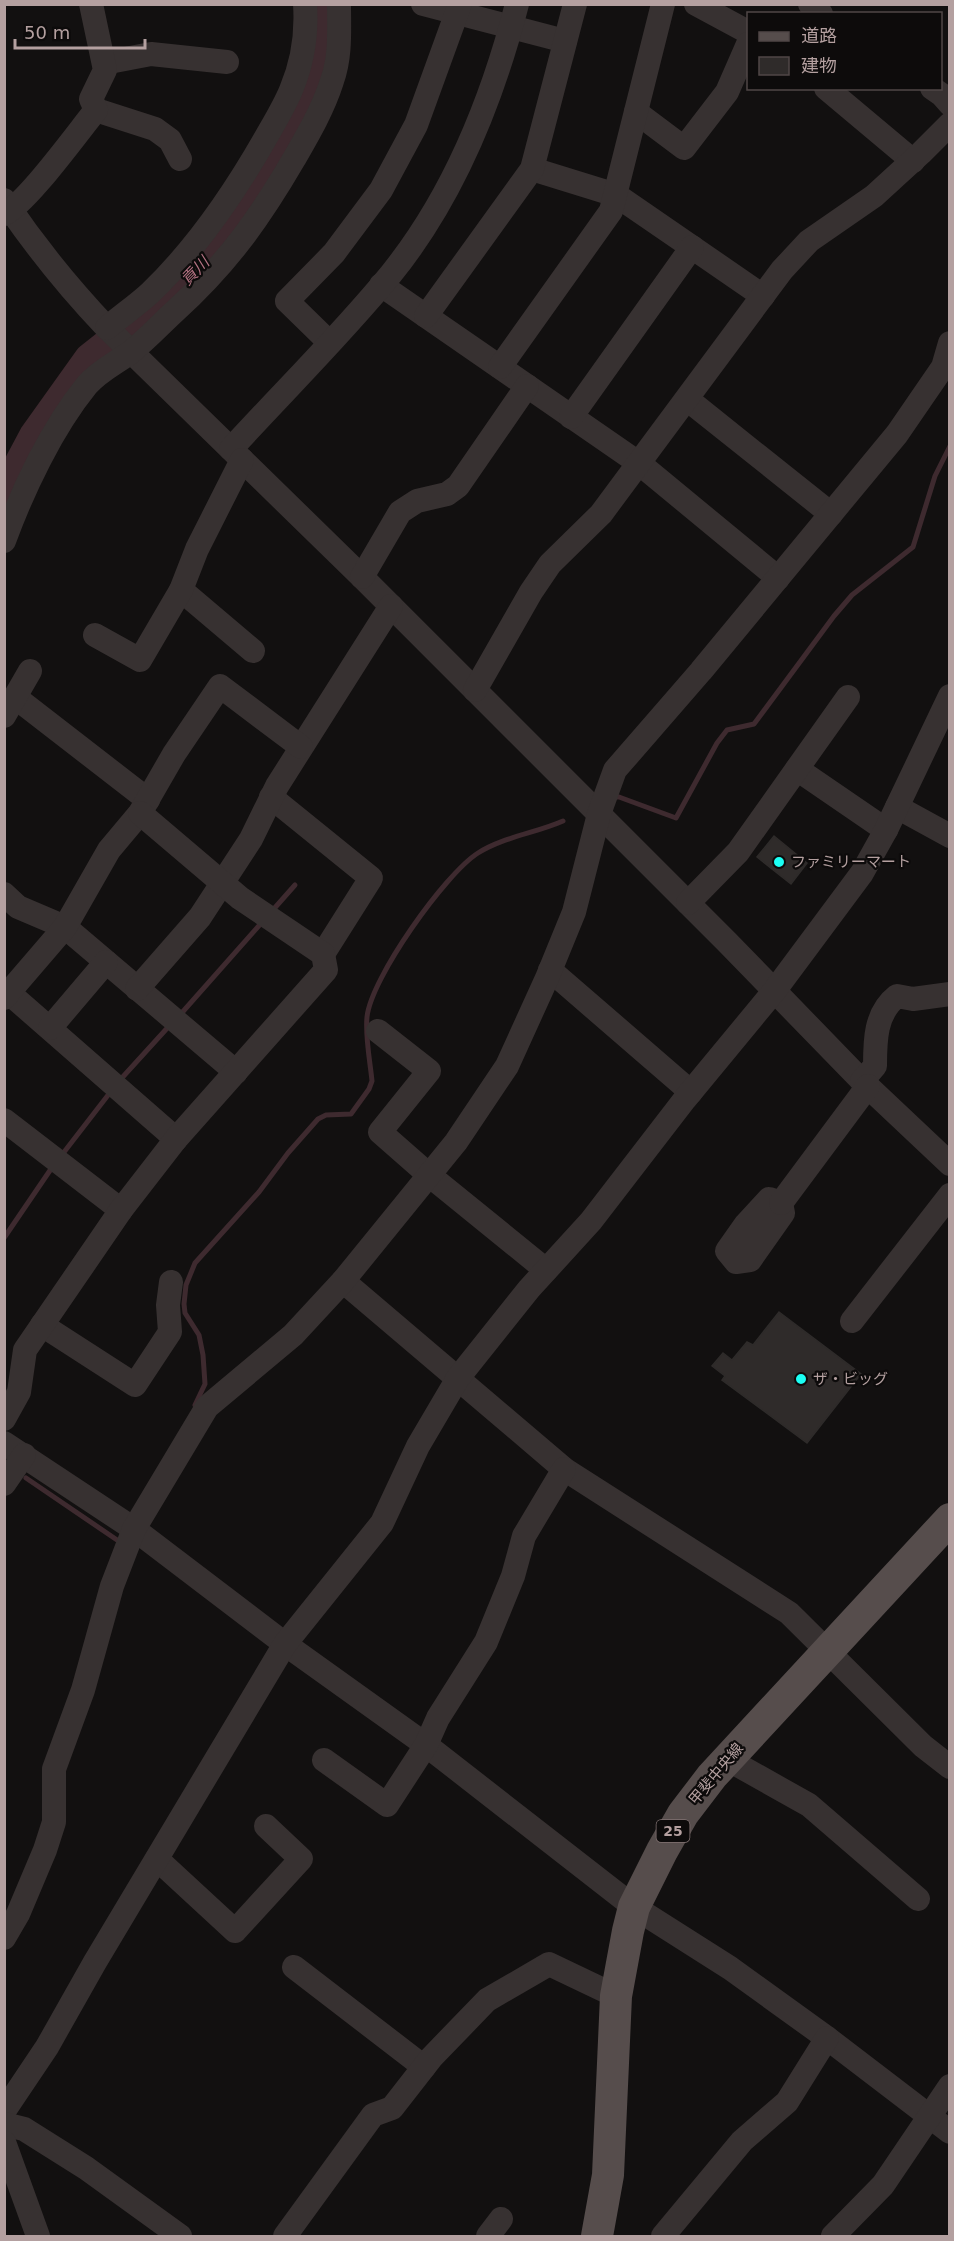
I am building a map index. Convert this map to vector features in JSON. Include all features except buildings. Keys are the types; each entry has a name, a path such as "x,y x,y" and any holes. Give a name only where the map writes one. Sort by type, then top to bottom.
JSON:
{"main road":[{"name":"甲斐中央線","path":"597,2236 608,2175 616,1996 634,1907 683,1814 727,1759 950,1519"}],"street":[{"path":"91,4 105,70 91,99 96,110 154,129 170,140 180,159"},
{"path":"107,328 149,294 176,266 206,231 239,183 291,90 300,60 306,23 306,4"},
{"path":"4,541 44,453 77,400 94,379 220,267 248,233 273,195 319,117 333,80 339,46 339,4"},
{"path":"423,4 514,16 565,41"},
{"path":"426,316 532,169 575,4"},
{"path":"500,367 611,211 663,4"},
{"path":"696,4 747,31"},
{"path":"329,342 288,301 334,253 381,190 416,125 458,9"},
{"path":"95,635 140,660 182,590 237,454 329,342 381,285 429,218 454,177 483,114 503,57 514,16"},
{"path":"636,112 684,148 727,92 747,46"},
{"path":"104,63 151,54 227,62"},
{"path":"828,90 913,161"},
{"path":"935,90 950,104"},
{"path":"96,110 32,189 7,208 28,236 107,328 362,577 865,1083 950,1164"},
{"path":"475,690 531,592 550,564 601,514 782,270 809,241 874,196 950,124"},
{"path":"532,169 616,195 763,296"},
{"path":"571,417 692,247"},
{"path":"381,285 640,464 778,578"},
{"path":"9,1924 45,1850 54,1822 54,1769 83,1690 128,1526 207,1407 293,1335 343,1281 456,1142 507,1066 550,970 574,912 599,814 615,770 897,434 943,367 950,343"},
{"path":"362,577 400,512 417,501 447,494 458,486 527,386"},
{"path":"687,399 831,514"},
{"path":"182,590 253,651"},
{"path":"137,989 200,917 250,839 271,797 391,606"},
{"path":"30,672 10,707 144,807 222,882 323,954"},
{"path":"176,1139 50,1028 7,996 64,927 109,850 144,807 174,754 220,686 302,747"},
{"path":"4,2111 47,2047 285,1644 382,1523 418,1446 458,1378 546,1270 591,1221 691,1092 775,990 862,873 886,830 950,696"},
{"path":"688,903 738,852 848,697"},
{"path":"797,770 886,830"},
{"path":"4,1419 19,1392 25,1350 120,1210 176,1139 326,970 323,954 372,878 271,797"},
{"path":"897,807 950,836"},
{"path":"4,894 18,907 64,927 236,1072"},
{"path":"50,1028 106,962"},
{"path":"550,970 691,1092"},
{"path":"781,1203 875,1066 876,1031 888,1003 897,996 912,999 950,994"},
{"path":"378,1031 429,1071 380,1132 546,1270"},
{"path":"4,1120 120,1210"},
{"path":"852,1321 950,1195"},
{"path":"343,1281 564,1469 789,1613 923,1746 950,1767"},
{"path":"42,1325 135,1385 170,1332 168,1305 171,1282"},
{"path":"4,1484 14,1449 128,1526 285,1644 426,1745 634,1907 730,1968 827,2038 950,2132"},
{"path":"324,1760 387,1805 426,1745 438,1718 486,1642 513,1576 524,1536 564,1469"},
{"path":"727,1759 809,1805 918,1899"},
{"path":"157,1859 235,1931 301,1859 266,1826"},
{"path":"285,2236 373,2115 392,2108 424,2067 487,2000 549,1964 616,1996"},
{"path":"294,1967 424,2067"},
{"path":"663,2236 742,2141 787,2102 827,2038"},
{"path":"834,2236 883,2185 950,2086"},
{"path":"4,2124 24,2129 86,2168 180,2236"},
{"path":"4,2142 38,2236"}],"waterway":[{"name":"貢川","path":"4,499 35,436 90,359 196,275 236,223 267,175 302,110 314,68 320,29 319,4"},
{"path":"616,797 676,818 717,743 727,730 754,724 852,595 913,547 935,476 950,446"},
{"path":"195,1405 205,1384 203,1355 199,1335 185,1313 184,1304 186,1285 195,1263 259,1192 288,1153 318,1119 326,1115 351,1114 369,1089 372,1081 367,1017 372,1000 395,954 447,882 478,853 509,839 563,821"},
{"path":"272,911 295,885"},
{"path":"179,1016 264,920"},
{"path":"120,1080 170,1025"},
{"path":"61,1156 112,1090"},
{"path":"4,1238 53,1166"},
{"path":"26,1478 120,1542"}],"place":[{"name":"ファミリーマート","path":"779,862"},
{"name":"ザ・ビッグ","path":"801,1379"}]}
